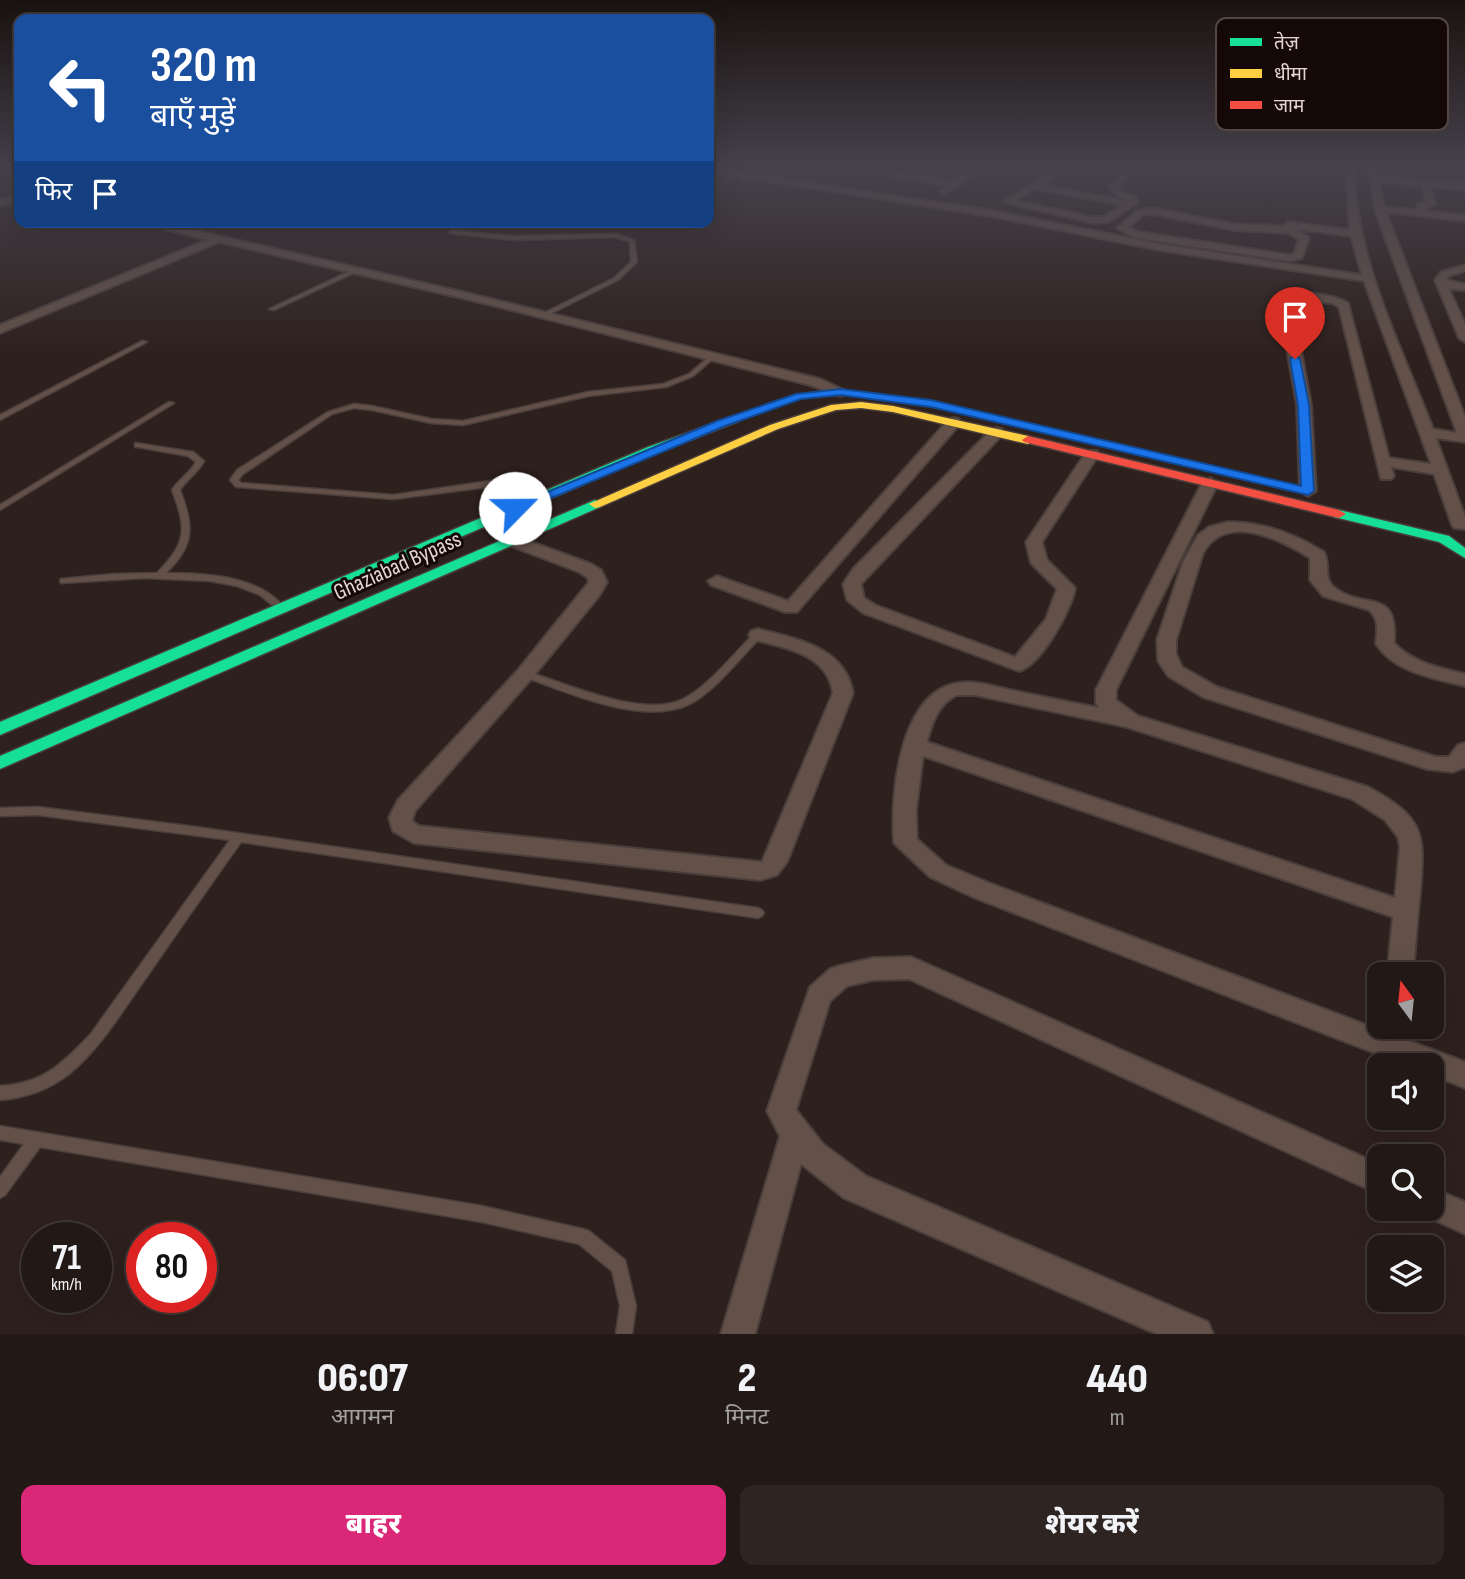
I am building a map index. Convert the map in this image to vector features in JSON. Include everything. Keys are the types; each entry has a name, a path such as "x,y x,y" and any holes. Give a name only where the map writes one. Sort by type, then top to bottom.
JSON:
{"highway":[{"path":"800,396 841,392 931,403 1396,511"},
{"name":"Ghaziabad Bypass","path":"0,763 640,484 795,420 838,407 885,407 1091,454 1444,539 1465,554"},
{"name":"Ghaziabad Bypass","path":"0,729 612,467 747,415"},
{"path":"612,467 640,484"},
{"path":"567,486 596,503"},
{"path":"1444,539 1442,532 1457,524"}],"street":[{"path":"175,230 544,315 815,382 841,392"},
{"path":"1076,230 1159,247 1368,279"},
{"path":"1127,230 1136,235 1281,257 1298,256 1309,240 1301,234 1285,230"},
{"path":"1298,230 1358,240"},
{"path":"1361,230 1358,240 1368,279 1425,427 1457,524"},
{"path":"1378,230 1405,281 1464,431 1425,427"},
{"path":"0,329 215,240"},
{"path":"1340,244 1358,240"},
{"path":"1465,268 1445,274 1440,280 1465,338"},
{"path":"1442,285 1465,287"},
{"path":"1308,491 1304,405 1284,299 1295,296 1327,299 1344,305 1384,469 1440,470"},
{"path":"717,581 791,608 954,422"},
{"path":"997,432 859,573 852,584 856,600 869,609 1019,665 1056,620 1065,602 1066,588 1038,563 1033,554 1034,542 1091,454"},
{"path":"1131,721 1106,703 1106,690 1210,483"},
{"path":"1465,680 1409,663 1391,652 1385,644 1389,625 1381,610 1331,593 1321,585 1318,577 1321,567 1318,556 1290,540 1253,528 1217,528 1204,539 1190,566 1166,642 1167,660 1176,673 1210,692 1435,764 1453,765 1464,757 1465,750"},
{"path":"512,540 585,568 595,574 598,582 593,593 525,674 406,806 400,818 406,830 414,834 760,871 772,867 843,692 843,679 836,667 808,650 758,635"},
{"path":"1367,1027 938,871 906,843 903,827 903,805 929,710 937,699 953,689 963,687 1131,721 1191,743 1360,793 1401,820 1410,834 1412,847 1400,962"},
{"path":"917,746 1405,911"},
{"path":"1196,1334 855,1187 827,1168 794,1137 780,1111 819,995 839,977 873,969 911,968 1367,1174"},
{"path":"1400,1040 1465,1075"},
{"path":"738,1334 794,1137"},
{"path":"1444,1208 1465,1218"}],"lane":[{"path":"451,232 513,238 617,235 632,241 634,261 616,279 544,315"},
{"path":"272,309 355,271"},
{"path":"0,418 144,342"},
{"path":"523,505 504,481 393,497 264,488 239,485 234,480 240,472 330,413 344,408 372,408 431,421 463,422 588,394 664,386 691,375 712,356"},
{"path":"0,508 171,403"},
{"path":"138,445 190,454 200,461 199,466 184,478 176,490 184,507 186,541 172,563 160,574"},
{"path":"490,484 523,505"},
{"path":"64,581 160,574 247,586 262,591 280,607"},
{"path":"525,674 614,701 639,707 664,708 685,702 758,635"},
{"path":"0,812 38,811 238,837 758,912"},
{"path":"0,1093 37,1087 70,1066 95,1039 238,837"},
{"path":"0,1133 482,1214 583,1237 619,1266 628,1306 624,1334"},
{"path":"0,1190 37,1139"}],"traffic: fast":[{"path":"0,729 652,450 735,419"},
{"path":"0,763 595,504"},
{"path":"1339,514 1444,539 1465,554"}],"traffic: slow":[{"path":"595,504 774,427 835,407 861,405 893,409 1028,440"}],"traffic: jam":[{"path":"1028,440 1339,514"}],"route":[{"path":"515,508 721,424 800,396 841,392 931,403 1308,491 1304,405 1295,359"}]}
